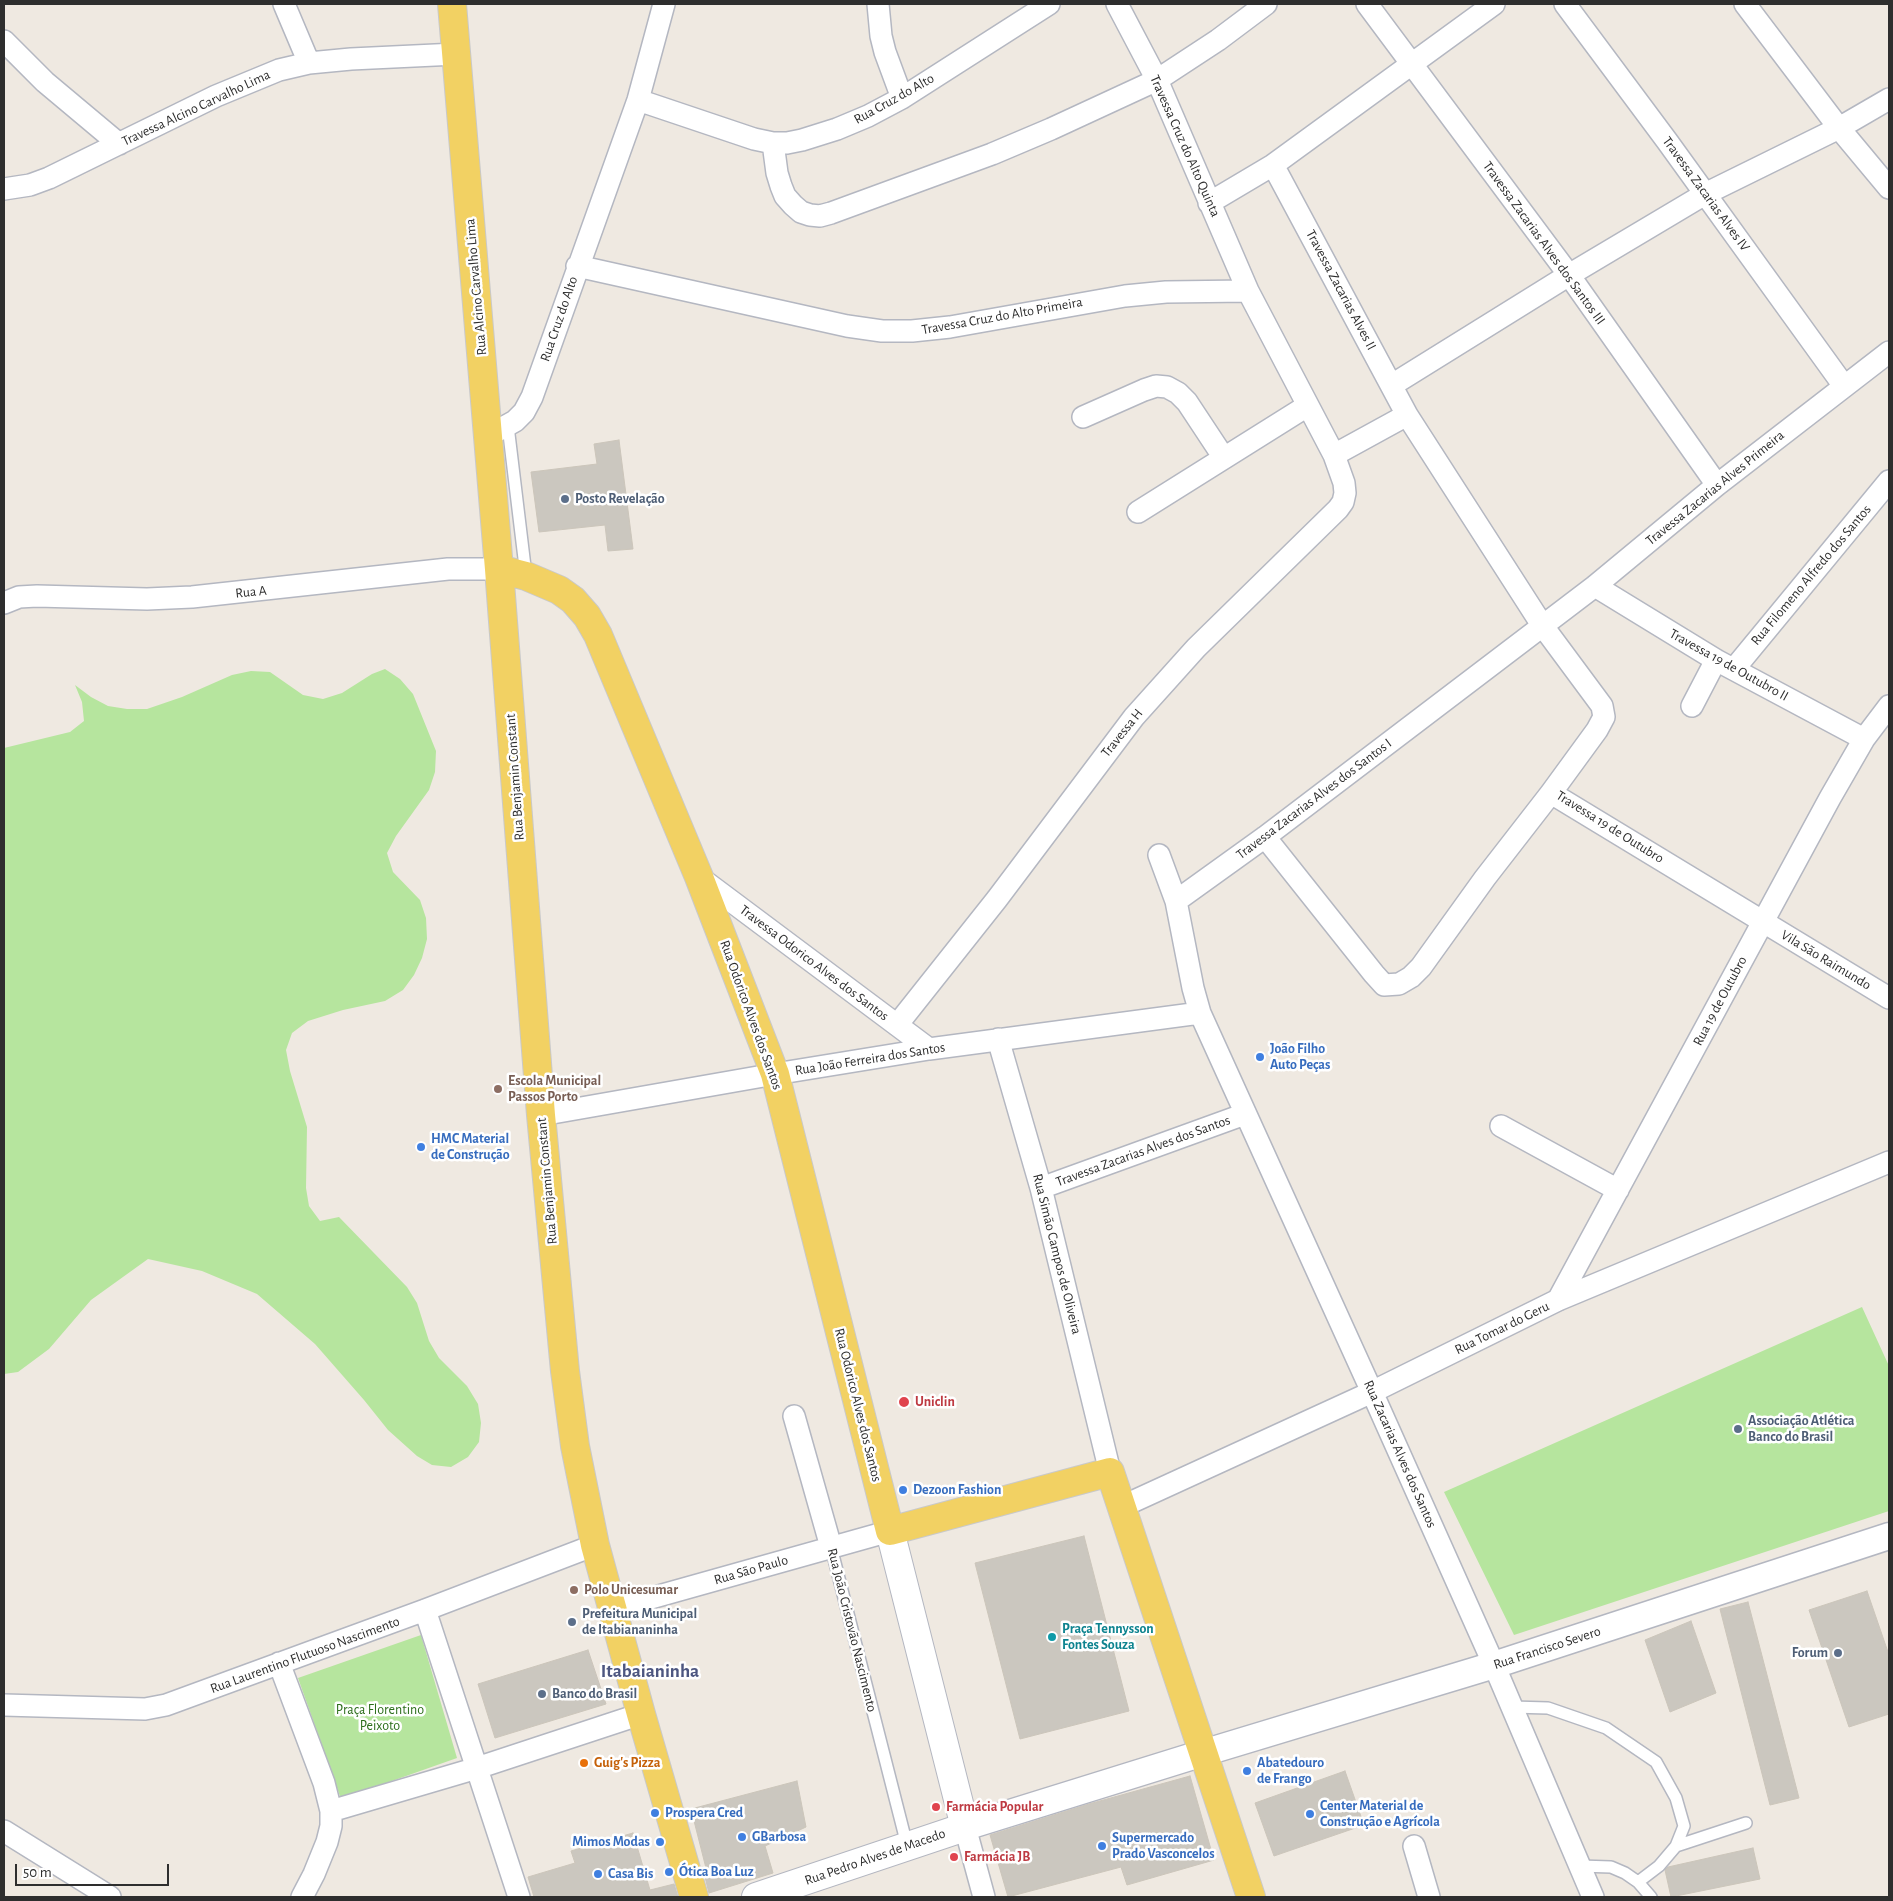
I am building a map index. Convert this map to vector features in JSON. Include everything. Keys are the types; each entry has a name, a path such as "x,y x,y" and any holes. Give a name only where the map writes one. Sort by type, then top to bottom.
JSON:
{"main road":[{"name":"Rua Alcino Carvalho Lima","path":"452,4 498,431 499,569"},
{"name":"Rua Odorico Alves dos Santos","path":"499,569 526,576 559,590 573,600 587,616 598,635 699,877 776,1074 890,1531"},
{"name":"Rua Benjamin Constant","path":"499,569 541,1115 565,1371 575,1446 595,1545 694,1897"},
{"path":"965,1827 890,1531 1110,1472 1252,1897"},
{"name":"Rua Pedro Alves de Macedo","path":"756,1897 965,1827"}],"street":[{"path":"284,4 309,63"},
{"name":"Rua Cruz do Alto","path":"498,431 524,412 532,397 577,266 638,100 664,4"},
{"path":"878,4 885,52 902,98"},
{"name":"Rua Cruz do Alto","path":"638,100 754,139 772,143 802,140 837,129 868,116 902,98 1049,4"},
{"name":"Travessa Cruz do Alto Quinta","path":"1117,4 1156,80 1248,291"},
{"path":"772,143 777,173 785,196 801,212 820,216 992,154 1156,80 1218,40 1266,4"},
{"name":"Travessa Zacarias Alves dos Santos III","path":"1367,4 1569,275 1717,485"},
{"path":"1209,203 1273,165 1494,4"},
{"name":"Travessa Zacarias Alves IV","path":"1565,4 1844,386"},
{"path":"1745,4 1839,128 1889,188"},
{"path":"4,40 45,82 119,144"},
{"name":"Travessa Alcino Carvalho Lima","path":"4,189 30,185 248,82 279,70 309,63 351,59 456,54"},
{"path":"1392,385 1569,275 1705,194 1839,128 1889,99"},
{"name":"Travessa Zacarias Alves II","path":"1273,165 1407,415"},
{"name":"Travessa Cruz do Alto Primeira","path":"577,266 847,326 882,331 912,331 950,327 1125,296 1166,292 1248,291"},
{"path":"1248,291 1334,454 1407,415"},
{"name":"Travessa Zacarias Alves Primeira","path":"1542,626 1595,586 1717,485 1889,352"},
{"path":"1083,417 1144,390 1156,386 1167,387 1178,393 1188,402 1224,458"},
{"path":"1138,512 1307,406"},
{"name":"Travessa 19 de Outubro","path":"1407,415 1542,626 1604,712 1602,724 1551,793 1763,921"},
{"name":"Travessa H","path":"897,1025 997,899 1134,717 1196,648 1338,509 1343,502 1345,493 1344,483 1334,454"},
{"name":"Rua Filomeno Alfredo dos Santos","path":"1692,706 1725,664 1889,482"},
{"name":"Rua A","path":"4,604 19,598 37,596 147,599 192,598 448,570 499,569"},
{"name":"Travessa 19 de Outubro II","path":"1595,586 1725,664 1864,739"},
{"name":"Travessa Zacarias Alves dos Santos I","path":"1176,901 1265,837 1542,626"},
{"name":"Rua 19 de Outubro","path":"1558,1300 1830,798 1864,739 1889,706"},
{"path":"1265,837 1384,985 1399,984 1411,977 1421,967 1484,878 1551,793"},
{"path":"1159,855 1176,901 1192,988 1200,1013"},
{"name":"Travessa Odorico Alves dos Santos","path":"699,877 928,1049"},
{"name":"Vila São Raimundo","path":"1763,921 1889,998"},
{"name":"Rua João Ferreira dos Santos","path":"541,1115 928,1049 1200,1013"},
{"name":"Rua Zacarias Alves dos Santos","path":"1200,1013 1494,1665 1593,1897"},
{"name":"Rua Simão Campos de Oliveira","path":"998,1039 1041,1188 1110,1472"},
{"name":"Travessa Zacarias Alves dos Santos","path":"1041,1188 1245,1114"},
{"path":"1501,1126 1618,1190"},
{"name":"Rua Tomar do Geru","path":"1120,1506 1372,1392 1558,1300 1889,1162"},
{"name":"Rua João Cristovão Nascimento","path":"794,1416 831,1547"},
{"name":"Rua São Paulo","path":"612,1609 890,1531"},
{"name":"Rua Francisco Severo","path":"1203,1753 1494,1665 1889,1536"},
{"name":"Rua Laurentino Flutuoso Nascimento","path":"4,1705 145,1709 187,1699 595,1545"},
{"path":"425,1610 519,1897"},
{"path":"279,1663 324,1783 331,1811 331,1826 327,1842 302,1897"},
{"path":"331,1811 477,1768 641,1714"},
{"path":"984,1897 965,1827 1203,1753"},
{"path":"4,1831 110,1897"},
{"path":"1414,1846 1429,1897"}],"lane":[{"path":"498,431 526,576"},
{"name":"Rua João Cristovão Nascimento","path":"831,1547 907,1845"},
{"path":"1512,1707 1548,1708 1598,1725 1627,1741 1656,1762 1676,1798 1684,1826 1676,1846 1659,1866 1638,1882"},
{"path":"1676,1846 1746,1823"},
{"path":"1580,1866 1611,1867 1625,1873 1638,1882 1650,1897"}],"green space":[{"path":"385,669 400,679 413,694 436,751 435,772 429,790 396,836 387,853 393,872 420,900 426,918 427,939 422,958 414,975 403,990 385,1001 343,1010 308,1021 292,1033 286,1050 290,1071 307,1127 306,1188 309,1206 320,1221 339,1217 407,1287 417,1303 429,1341 439,1358 467,1386 478,1404 481,1423 479,1442 468,1457 451,1467 432,1465 417,1456 388,1430 315,1344 257,1294 202,1271 148,1259 91,1300 49,1349 18,1372 4,1374 4,748 70,732 84,721 82,702 75,685 91,697 108,706 127,709 147,709 182,697 232,675 251,671 270,672 303,695 323,699 342,693 372,674"},
{"name":"Associação Atlética Banco do Brasil","path":"1862,1307 1889,1366 1889,1511 1514,1635 1444,1492"},
{"name":"Praça Florentino Peixoto","path":"421,1635 457,1758 341,1799 298,1678"}],"building":[{"path":"619,440 633,549 608,551 605,525 539,532 531,472 597,464 594,444"},
{"name":"Praça Tennysson Fontes Souza","path":"1084,1536 1129,1711 1020,1739 975,1563"},
{"path":"1867,1591 1889,1655 1889,1714 1849,1727 1809,1610"},
{"path":"1748,1602 1799,1798 1770,1805 1720,1609"},
{"path":"1691,1621 1716,1693 1670,1712 1645,1640"},
{"name":"Banco do Brasil","path":"588,1650 606,1704 495,1738 478,1684"},
{"name":"Center Material de Construção e Agrícola","path":"1345,1771 1364,1825 1274,1856 1255,1803"},
{"name":"Supermercado Prado Vasconcelos","path":"1190,1776 1214,1860 1127,1885 1121,1867 1008,1897 990,1835 1089,1804"},
{"name":"GBarbosa","path":"797,1781 806,1827 765,1846 773,1873 709,1893 705,1877 708,1876 691,1809"},
{"path":"633,1833 650,1890 674,1884 678,1897 534,1897 528,1877 575,1863 571,1851"},
{"path":"1753,1848 1760,1879 1671,1897 1665,1870 1668,1867"}],"place":[{"name":"Posto Revelação","path":"565,499"},
{"name":"João Filho Auto Peças","path":"1260,1057"},
{"name":"Escola Municipal Passos Porto","path":"498,1089"},
{"name":"HMC Material de Construção","path":"421,1147"},
{"name":"Uniclin","path":"904,1402"},
{"name":"Associação Atlética Banco do Brasil","path":"1738,1429"},
{"name":"Dezoon Fashion","path":"903,1490"},
{"name":"Polo Unicesumar","path":"574,1590"},
{"name":"Prefeitura Municipal de Itabiananinha","path":"572,1622"},
{"name":"Praça Tennysson Fontes Souza","path":"1052,1637"},
{"name":"Forum","path":"1838,1653"},
{"name":"Banco do Brasil","path":"542,1694"},
{"name":"Guig's Pizza","path":"584,1763"},
{"name":"Abatedouro de Frango","path":"1247,1771"},
{"name":"Farmácia Popular","path":"936,1807"},
{"name":"Prospera Cred","path":"655,1813"},
{"name":"Center Material de Construção e Agrícola","path":"1310,1814"},
{"name":"GBarbosa","path":"742,1837"},
{"name":"Mimos Modas","path":"660,1842"},
{"name":"Supermercado Prado Vasconcelos","path":"1102,1846"},
{"name":"Farmácia JB","path":"954,1857"},
{"name":"Ótica Boa Luz","path":"669,1872"},
{"name":"Casa Bis","path":"598,1874"}],"district":[{"name":"Itabaianinha","path":"650,1671"}]}
